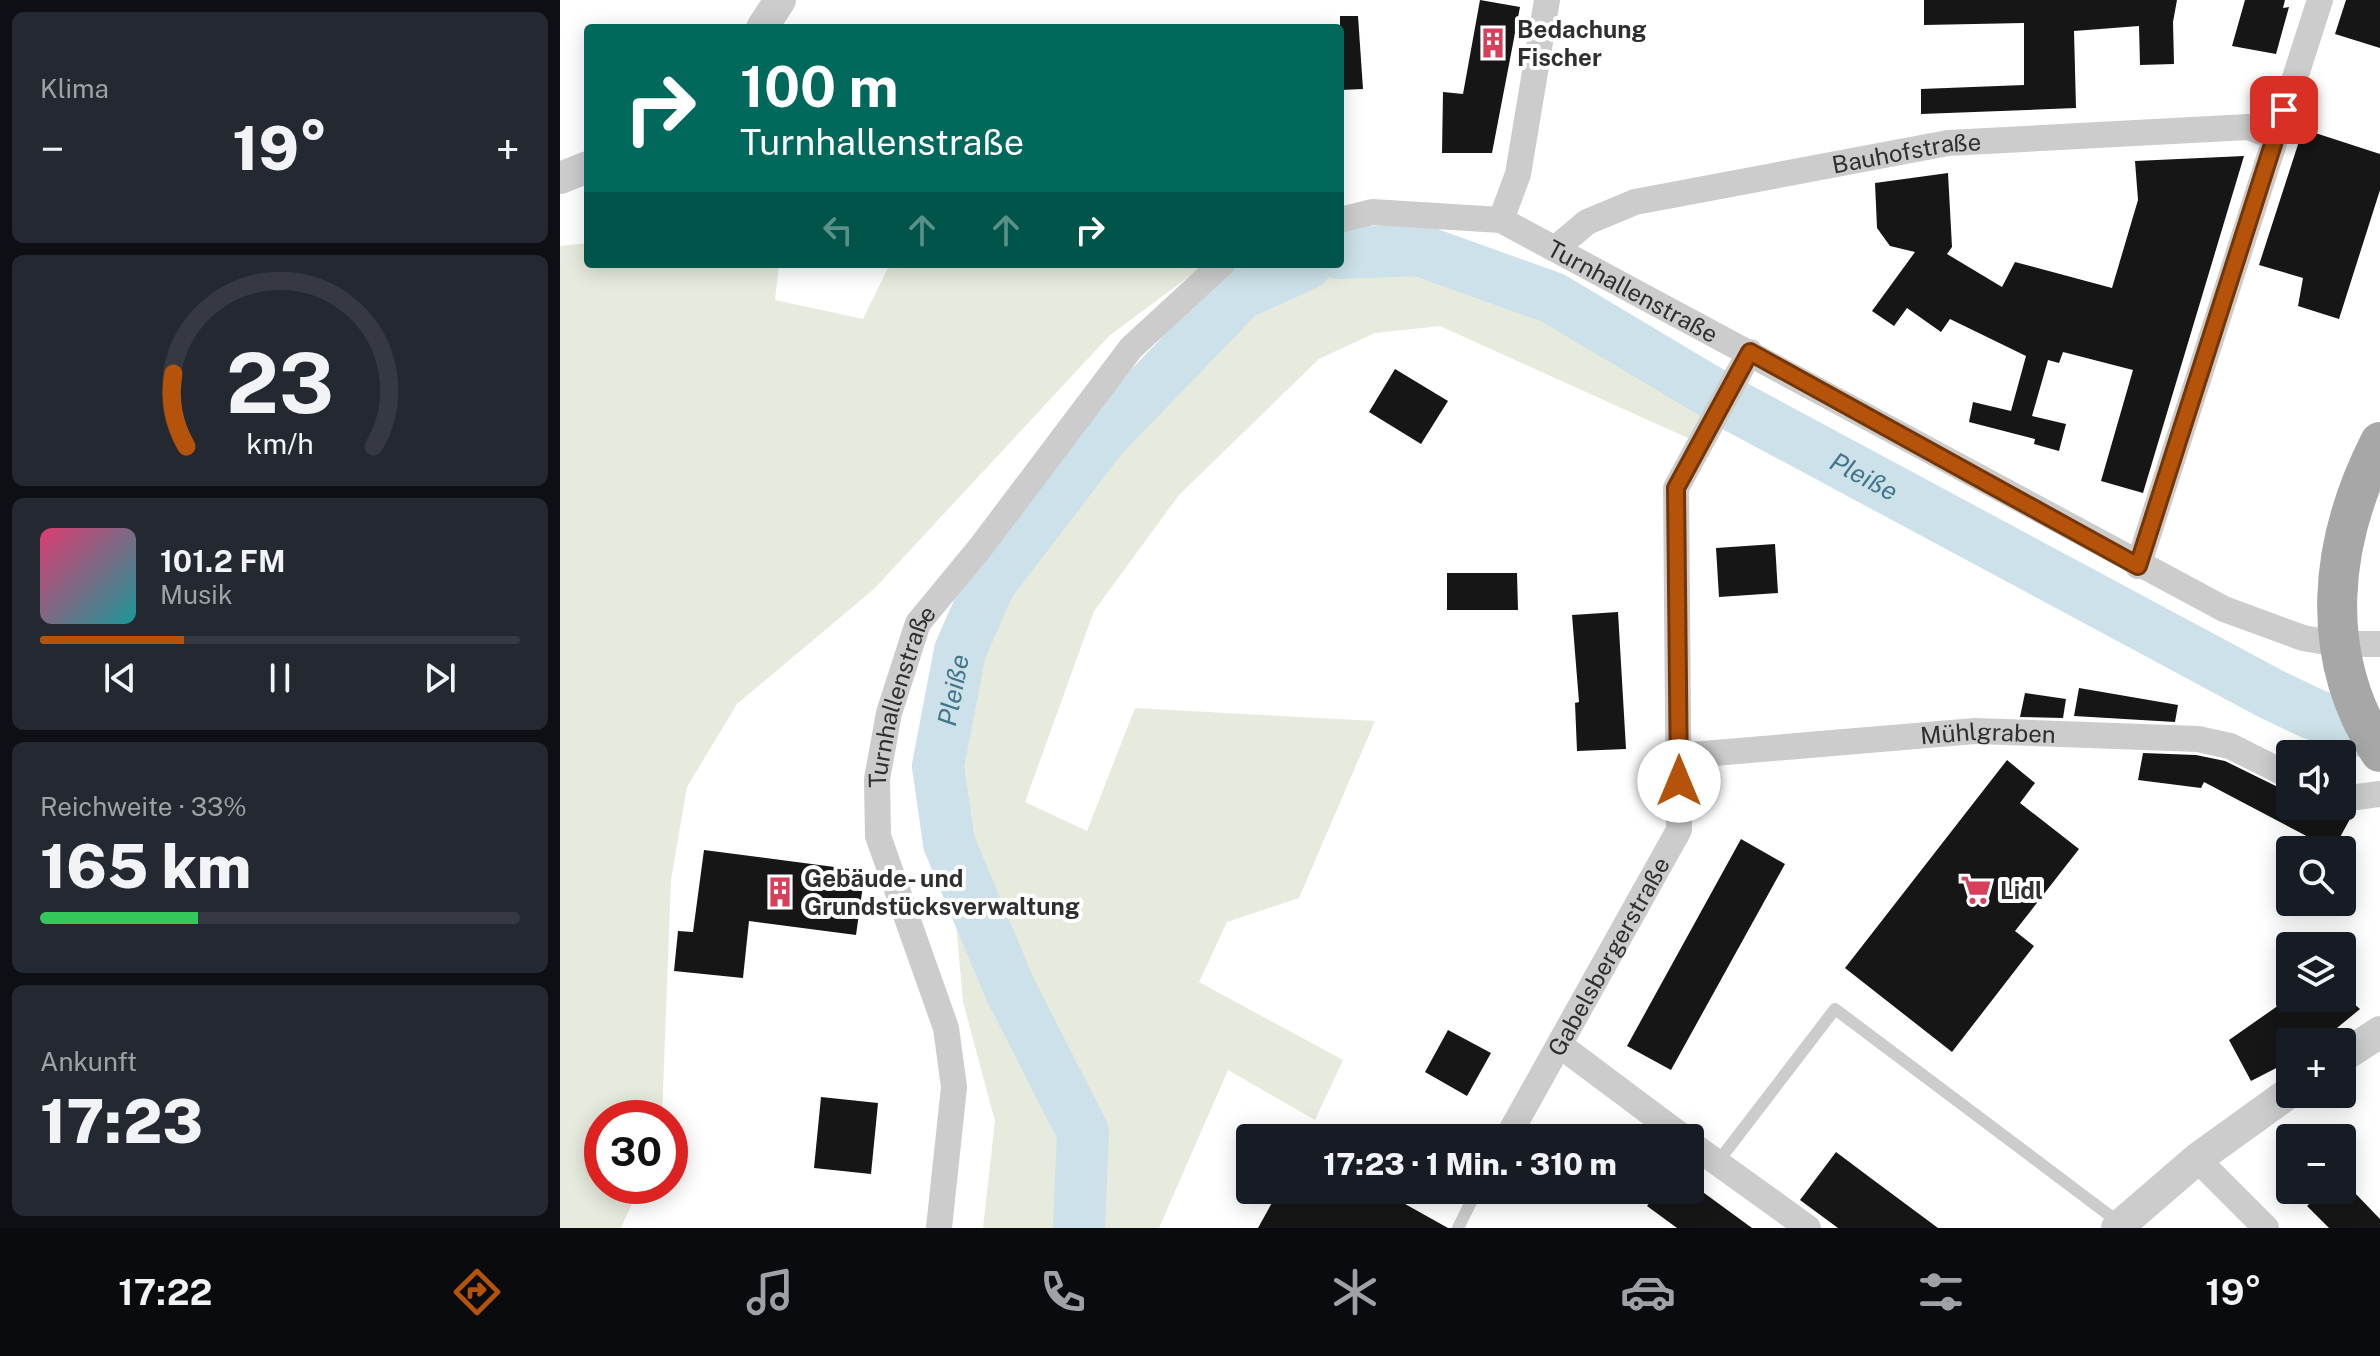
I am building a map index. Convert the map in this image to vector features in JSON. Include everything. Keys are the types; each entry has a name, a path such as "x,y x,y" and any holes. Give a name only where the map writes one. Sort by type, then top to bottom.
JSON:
{"main road":[{"path":"2380,442 2364,473 2338,564 2341,660 2363,726 2380,752"}],"street":[{"path":"765,24 780,0"},
{"path":"1501,220 1518,174 1547,0"},
{"path":"2138,566 2320,0"},
{"name":"Bauhofstraße","path":"1555,249 1587,222 1635,202 1948,143 2248,127 2275,137"},
{"path":"560,178 584,169"},
{"name":"Turnhallenstraße","path":"1344,219 1372,212 1501,220 1750,352 2138,566 2341,660 2380,644"},
{"name":"Turnhallenstraße","path":"939,1228 954,1087 946,1028 878,836 877,779 889,713 918,623 980,548 1131,348 1218,268"},
{"name":"Gabelsbergerstraße","path":"1515,1124 1679,830 1676,488 1750,352"},
{"name":"Mühlgraben","path":"1679,756 1975,731 2198,739 2230,746 2276,769"},
{"path":"2356,797 2380,794"},
{"path":"2356,1048 2380,1032"},
{"path":"1561,1046 1665,1124"},
{"path":"2119,1226 2197,1159 2276,1102"},
{"path":"1704,1153 1808,1228"},
{"path":"2197,1159 2266,1228"}],"lane":[{"path":"1717,1163 1835,1009 2119,1226"},
{"path":"1458,1228 1470,1204"}],"shaded area":[{"path":"584,243 584,268 779,268 775,300 863,319 888,268 1201,268 1109,336 874,589 737,704 687,787 671,880 663,1100 584,1100 584,1204 632,1204 621,1228 560,1228 560,246"},
{"path":"1419,250 1553,298 1729,403 1692,440 1440,326 1375,333 1319,359 1179,495 1094,611 1025,802 1087,831 1135,708 1375,721 1299,898 1227,922 1199,982 1343,1060 1315,1120 1228,1070 1159,1228 983,1228 995,1121 963,1002 949,843 938,766 960,651 990,583 1102,437 1240,294 1297,268 1344,268 1344,253"}],"building":[{"path":"1480,0 1520,7 1492,153 1442,153 1443,92 1463,94"},
{"path":"1924,0 2177,0 2173,22 2174,64 2140,65 2139,26 2074,31 2076,108 1921,114 1921,89 2024,85 2024,23 1924,25"},
{"path":"2245,0 2285,0 2283,8 2289,7 2276,54 2232,46"},
{"path":"2346,0 2380,0 2380,48 2335,34"},
{"path":"1340,16 1358,16 1363,89 1344,90 1344,24 1340,24"},
{"path":"2303,129 2380,154 2380,190 2339,319 2298,306 2303,278 2259,265"},
{"path":"2244,156 2143,493 2101,481 2133,370 2063,352 2059,363 2048,360 2032,416 2066,424 2059,451 2034,444 2035,439 1969,422 1973,402 2011,411 2026,356 1950,319 1941,332 1907,308 1894,326 1872,311 1915,252 1890,246 1877,228 1875,183 1948,173 1952,247 1947,254 2002,287 2015,262 2112,288 2138,200 2135,161"},
{"path":"1395,369 1448,401 1421,444 1369,412"},
{"path":"1775,544 1778,593 1719,597 1716,548"},
{"path":"1447,573 1517,573 1518,610 1447,610"},
{"path":"1618,612 1626,749 1577,751 1575,703 1579,702 1572,615"},
{"path":"2079,688 2178,705 2175,722 2074,716"},
{"path":"2025,693 2066,699 2063,718 2020,717"},
{"path":"2143,753 2196,755 2225,761 2276,786 2276,820 2204,782 2201,788 2138,780"},
{"name":"Lidl","path":"2007,760 2035,783 2020,803 2079,849 2015,931 2034,946 1952,1052 1845,968"},
{"path":"2276,820 2349,820 2341,836 2306,836"},
{"path":"1741,839 1785,864 1671,1070 1627,1046"},
{"name":"Gebäude- und Grundstücksverwaltung","path":"704,850 865,871 856,935 749,921 743,978 674,971 678,931 693,932"},
{"path":"2356,1006 2360,1009 2337,1028 2276,1028 2276,1068 2251,1081 2229,1040 2276,1007 2276,1012 2356,1012"},
{"path":"1448,1030 1491,1053 1467,1096 1425,1072"},
{"path":"821,1097 878,1103 871,1174 814,1168"},
{"path":"1836,1152 1938,1228 1838,1228 1800,1200"},
{"path":"1704,1193 1752,1228 1677,1228 1647,1206 1704,1204"},
{"path":"2356,1194 2380,1219 2380,1228 2329,1228 2307,1206 2356,1204"},
{"path":"1271,1204 1405,1204 1448,1228 1258,1228"}],"waterway":[{"name":"Pleiße","path":"1344,253 1419,250 1553,298 1729,403 2271,694 2313,714 2380,737"},
{"name":"Pleiße","path":"1079,1228 1083,1132 1010,989 949,843 938,766 960,651 990,583 1102,437 1240,294 1297,268"}],"place":[{"name":"Bedachung Fischer","path":"1493,43"},
{"name":"Lidl","path":"1976,890"},
{"name":"Gebäude- und Grundstücksverwaltung","path":"780,892"}],"route":[{"path":"1679,781 1676,488 1750,352 2138,566 2284,110"}]}
